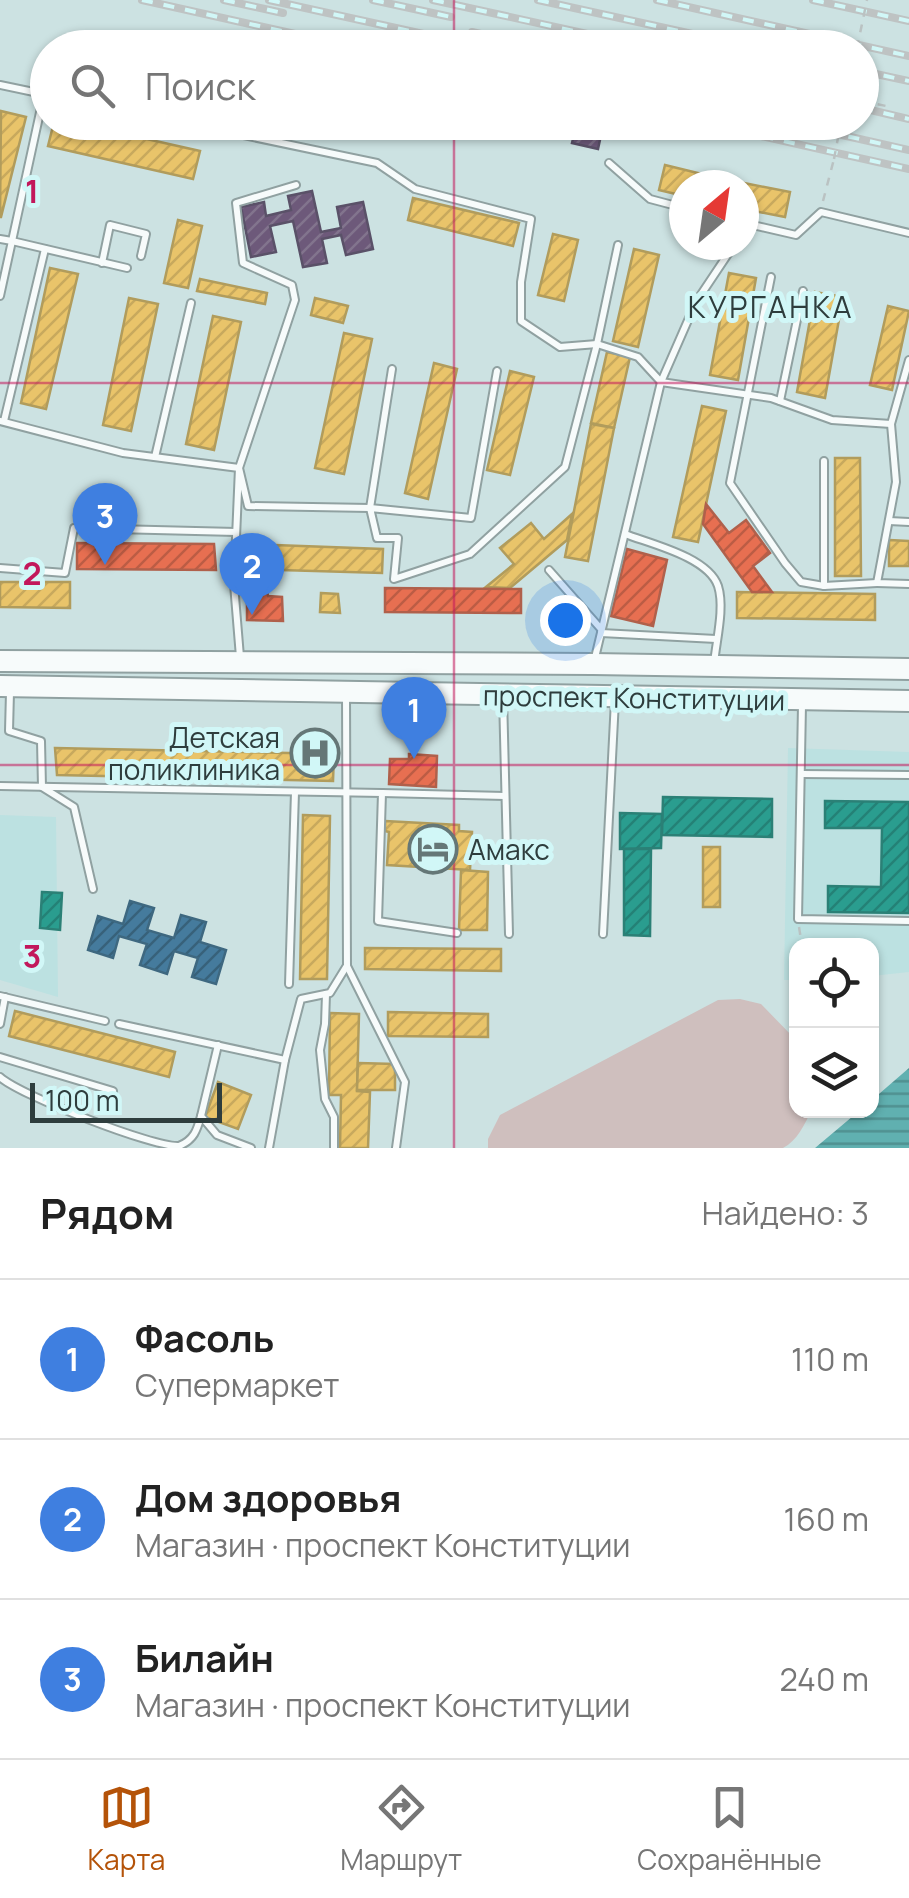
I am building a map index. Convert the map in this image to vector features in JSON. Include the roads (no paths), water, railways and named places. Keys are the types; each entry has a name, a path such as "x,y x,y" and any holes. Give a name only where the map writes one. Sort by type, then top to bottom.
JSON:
{"main road":[{"name":"проспект Конституции","path":"5,661 909,669"},
{"path":"5,661 5,686"},
{"path":"372,664 372,692"},
{"path":"593,664 593,696"},
{"name":"проспект Конституции","path":"5,686 909,701"}],"lane":[{"path":"0,85 30,91"},
{"path":"0,296 35,140"},
{"path":"267,140 377,163 415,189 531,219 521,282 521,321 560,347 597,344 638,357 661,382 780,401 832,420 891,424"},
{"path":"609,164 650,199 669,204"},
{"path":"241,663 234,584 239,468 296,300 292,285 243,263 236,203 296,185"},
{"path":"759,228 796,235 820,212 909,233"},
{"path":"102,262 110,225 146,234 141,256"},
{"path":"0,239 127,268"},
{"path":"392,369 370,508 378,538 398,538 394,579 470,554 566,467 618,246"},
{"path":"45,248 2,421 122,453 239,468"},
{"path":"593,664 661,382 696,302 724,260"},
{"path":"771,277 730,483 801,582 824,586 909,584"},
{"path":"780,401 803,291"},
{"path":"156,457 191,303"},
{"path":"877,582 896,482 891,424 909,360"},
{"path":"239,468 248,506 370,508 471,518 497,371"},
{"path":"824,461 824,586"},
{"path":"889,521 909,522"},
{"path":"0,568 64,574 74,528 236,532"},
{"path":"624,534 686,557 710,571 718,587 720,608 714,666"},
{"path":"549,570 601,632 716,639"},
{"path":"5,686 9,731 40,740 42,787"},
{"path":"346,692 347,966 406,1082 396,1148"},
{"path":"503,695 509,934"},
{"path":"604,934 615,697"},
{"path":"802,699 798,919 909,921"},
{"path":"802,774 909,775"},
{"path":"0,786 506,796"},
{"path":"42,787 74,807 93,889"},
{"path":"288,984 295,792"},
{"path":"382,793 378,921 457,934"},
{"path":"269,1148 285,1060 302,999 330,994 347,966"},
{"path":"326,994 320,1050 324,1099 334,1117 334,1148"},
{"path":"0,1024 2,997 105,1021"},
{"path":"119,1024 285,1060"},
{"path":"0,1077 47,1105 156,1146 177,1148 196,1135 218,1045"},
{"path":"0,1057 113,1091"},
{"path":"201,1116 217,1135 252,1148"}],"water":[{"path":"909,1068 909,1148 815,1148 851,1118 879,1118 879,1094"}],"railway":[{"path":"142,0 277,30"},
{"path":"224,0 283,13"},
{"path":"269,0 405,30"},
{"path":"373,0 451,17"},
{"path":"433,0 569,30"},
{"path":"538,0 674,30"},
{"path":"657,0 792,30"},
{"path":"813,0 909,21"},
{"path":"879,49 909,56"},
{"path":"879,75 909,81"},
{"path":"879,112 909,119"},
{"path":"779,140 909,169"},
{"path":"864,140 909,150"}],"place":[{"name":"Билайн","path":"105,565"},
{"name":"Дом здоровья","path":"252,615"},
{"name":"Детская поликлиника","path":"315,753"},
{"name":"Фасоль","path":"414,759"},
{"name":"Амакс","path":"433,849"}],"district":[{"name":"КУРГАНКА","path":"771,306"}]}
